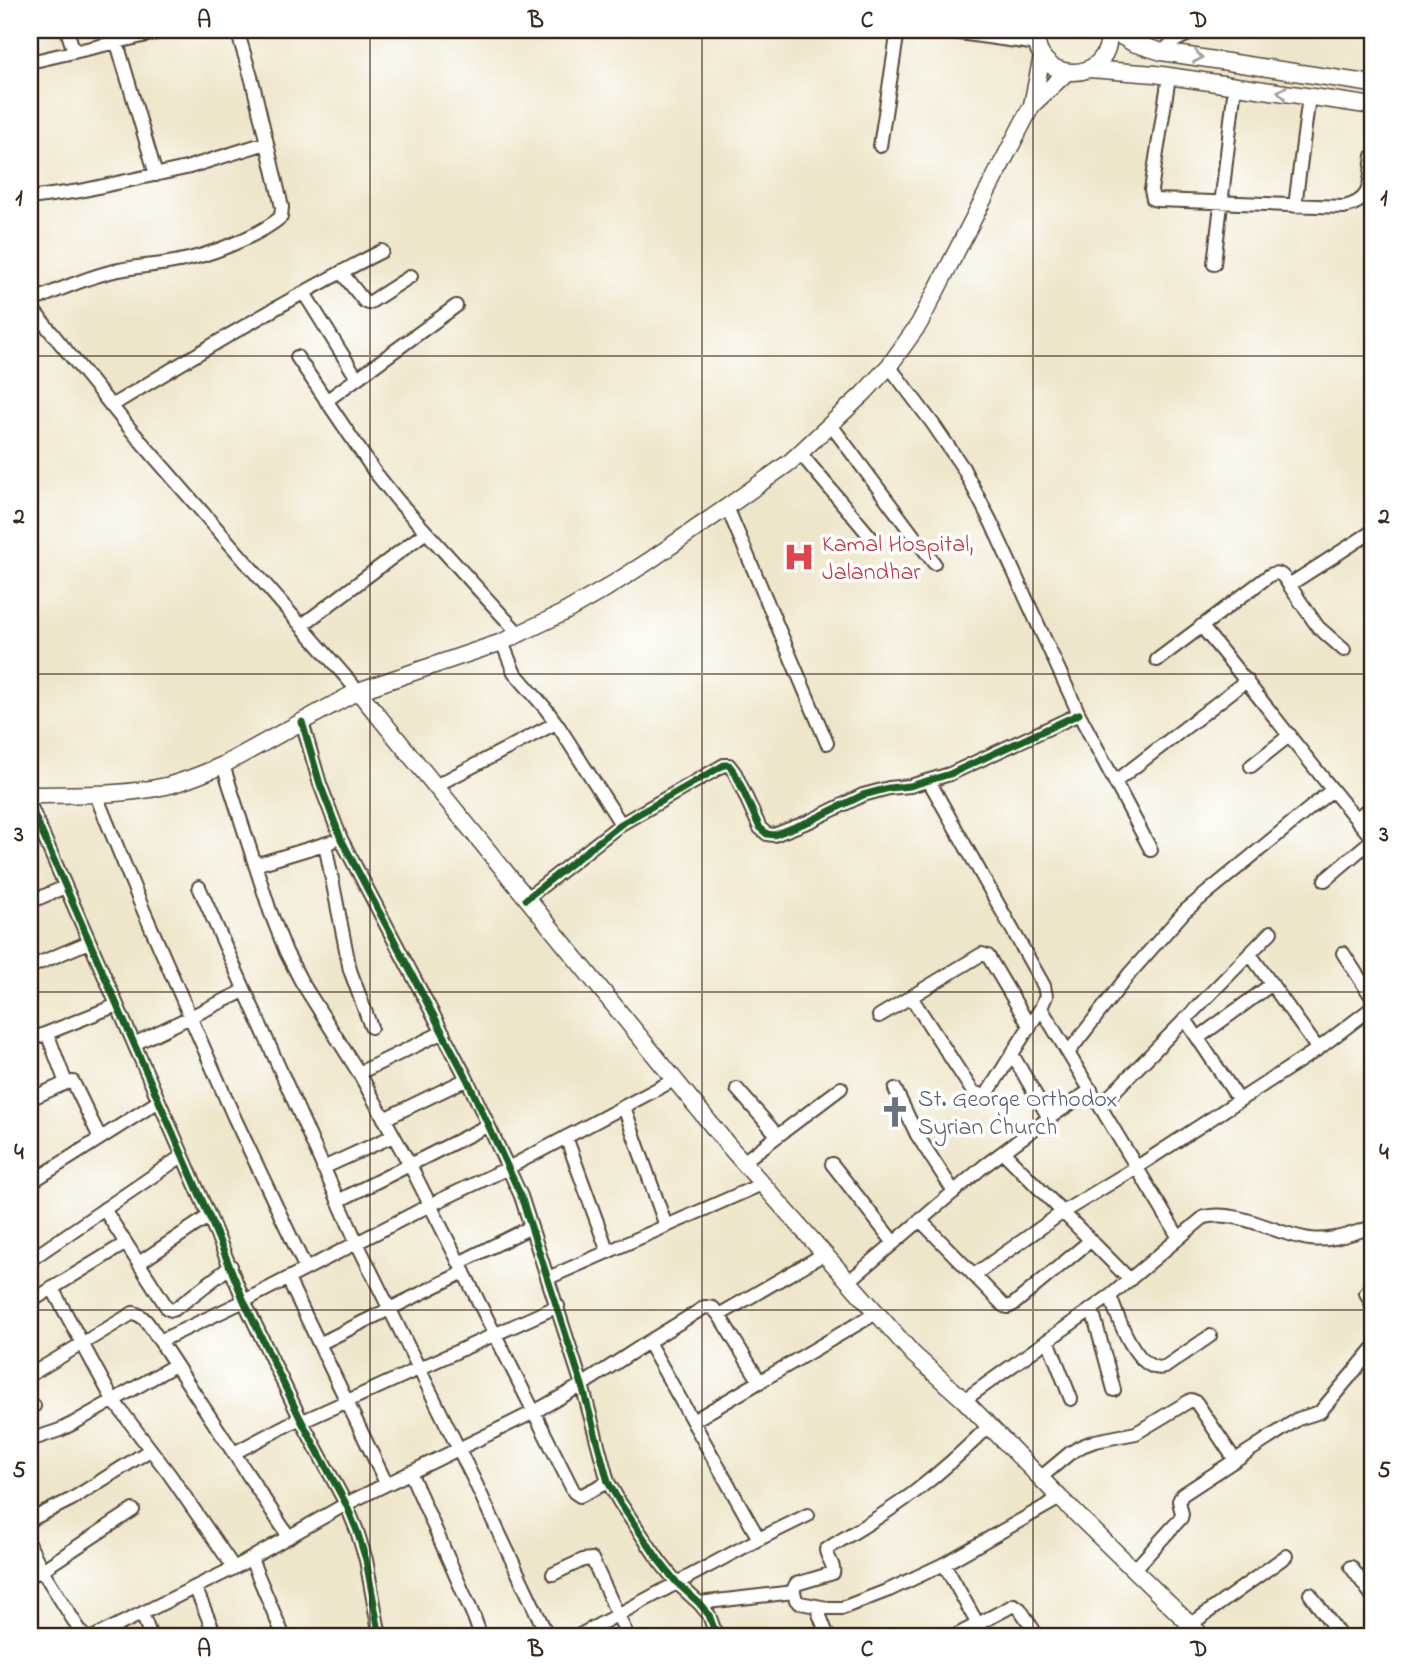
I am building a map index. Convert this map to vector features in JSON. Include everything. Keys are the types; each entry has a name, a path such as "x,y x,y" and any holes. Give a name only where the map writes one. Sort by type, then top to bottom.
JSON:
{"main road":[{"path":"1039,43 1051,65 1067,72 1078,72 1097,64 1108,48 1110,30 1133,43 1162,52 1373,84"},
{"path":"1032,105 1039,43"},
{"path":"1089,69 1156,74 1373,106"},
{"path":"30,795 126,792 167,786 202,774 358,691 520,635 605,589 727,508 800,453 889,366 919,324 1032,105 1067,72"},
{"path":"358,691 674,1080 912,1354 964,1400 1203,1637"}],"street":[{"path":"68,30 74,52"},
{"path":"30,62 169,30"},
{"path":"237,30 252,80 282,207 281,217 255,233 203,256 112,271 83,280 30,304 111,406 358,691"},
{"path":"880,146 898,30"},
{"path":"938,30 1039,43"},
{"path":"1162,52 1174,41 1197,30"},
{"path":"117,43 156,175"},
{"path":"1170,77 1151,195 1153,199 1344,207 1356,204 1364,198 1368,190 1373,156"},
{"path":"1214,264 1235,86"},
{"path":"1295,206 1309,96"},
{"path":"30,198 156,175 266,143"},
{"path":"111,406 236,331 382,251"},
{"path":"341,272 364,301 369,303 411,276"},
{"path":"304,293 357,378"},
{"path":"326,401 456,306"},
{"path":"297,357 374,471 520,635"},
{"path":"889,366 963,468 991,522 1079,714 1151,850"},
{"path":"831,425 934,563"},
{"path":"800,453 874,541"},
{"path":"727,508 827,743"},
{"path":"302,626 426,531"},
{"path":"1289,585 1373,531"},
{"path":"1157,660 1270,575 1279,573 1318,627 1344,650"},
{"path":"1201,626 1373,839 1325,880"},
{"path":"502,642 514,672 556,723 621,824"},
{"path":"1115,782 1247,680"},
{"path":"526,899 621,824 718,767 729,765 733,769 760,828 767,834 774,835 863,795 950,774 1079,714"},
{"path":"302,722 320,785 341,839 467,1079 521,1196 558,1306 608,1482 660,1562 709,1615 718,1637"},
{"path":"435,786 556,723"},
{"path":"1251,766 1290,735"},
{"path":"223,765 270,911 286,951 410,1165 574,1492 580,1496 608,1482"},
{"path":"911,997 974,1092 984,1096 1030,1027 1046,996 1044,986 929,781"},
{"path":"1068,1053 1130,973 1185,911 1332,790"},
{"path":"94,793 234,1117 306,1269"},
{"path":"30,805 36,834 65,887 244,1301 301,1420 346,1504 366,1560 380,1637"},
{"path":"1356,819 1373,805"},
{"path":"256,866 341,839"},
{"path":"325,844 351,970 371,1027"},
{"path":"30,902 65,887"},
{"path":"199,887 357,1243 548,1637"},
{"path":"1100,1106 1270,932"},
{"path":"30,967 89,942"},
{"path":"1343,953 1373,999"},
{"path":"879,1016 978,955 985,954 1030,1027"},
{"path":"1250,954 1318,1049"},
{"path":"1198,1038 1272,984"},
{"path":"134,1044 244,991"},
{"path":"30,1040 117,1005"},
{"path":"974,1275 1063,1212 1318,1049 1373,1007"},
{"path":"1041,1008 1179,1238"},
{"path":"1185,1019 1239,1100"},
{"path":"359,1073 443,1032"},
{"path":"47,1033 66,1083"},
{"path":"1012,1054 1049,1118"},
{"path":"384,1119 467,1079"},
{"path":"160,1341 508,1168 674,1080"},
{"path":"30,1099 71,1081 75,1084 100,1138"},
{"path":"743,1162 841,1088"},
{"path":"737,1089 778,1136"},
{"path":"895,1089 917,1135 954,1192"},
{"path":"848,1282 1003,1152 1091,1090"},
{"path":"30,1183 159,1101"},
{"path":"624,1107 666,1226"},
{"path":"338,1201 487,1126"},
{"path":"323,1168 393,1136"},
{"path":"566,1137 608,1252"},
{"path":"1003,1152 1130,1280"},
{"path":"30,1260 182,1156"},
{"path":"832,1164 894,1243"},
{"path":"548,1278 762,1184"},
{"path":"104,1209 166,1306 172,1310 231,1266"},
{"path":"964,1400 1110,1296 1204,1217 1231,1215 1266,1228 1319,1240 1371,1230"},
{"path":"139,1263 209,1216"},
{"path":"920,1220 1004,1306 1008,1307 1091,1240"},
{"path":"319,1344 390,1310 531,1227"},
{"path":"32,1296 52,1288 126,1243"},
{"path":"719,1315 824,1254"},
{"path":"288,1279 386,1483"},
{"path":"1373,1283 1366,1293 1373,1307"},
{"path":"52,1288 113,1400 170,1475 233,1569"},
{"path":"1110,1296 1131,1345 1155,1368 1166,1367 1210,1336"},
{"path":"234,1452 558,1306"},
{"path":"94,1637 233,1569 386,1483 534,1412 582,1385 705,1307 713,1308 719,1315 760,1381"},
{"path":"1092,1309 1114,1390"},
{"path":"30,1375 133,1313 142,1316 289,1537"},
{"path":"693,1421 876,1313"},
{"path":"1048,1340 1071,1399"},
{"path":"648,1342 759,1539"},
{"path":"1134,1570 1181,1518 1179,1501 1182,1495 1298,1419 1321,1412 1373,1349"},
{"path":"30,1440 60,1430 175,1365"},
{"path":"1040,1478 1082,1446 1136,1433 1191,1400 1196,1402 1235,1460"},
{"path":"989,1426 917,1491 830,1547 826,1553 834,1568 833,1573 796,1584 794,1592 797,1601 836,1609 848,1607 944,1564 1060,1498"},
{"path":"30,1520 72,1499 150,1450"},
{"path":"410,1472 481,1637"},
{"path":"30,1576 133,1510"},
{"path":"576,1637 808,1515"},
{"path":"30,1546 84,1637"},
{"path":"1190,1625 1286,1556"},
{"path":"251,1559 284,1637"},
{"path":"553,1574 583,1560 592,1559 628,1637"},
{"path":"944,1564 985,1637"},
{"path":"1351,1567 1373,1597"},
{"path":"195,1587 216,1637"},
{"path":"699,1603 794,1592"},
{"path":"1310,1594 1341,1637"},
{"path":"953,1637 1014,1605 1020,1609 1038,1637"},
{"path":"816,1606 828,1637"},
{"path":"142,1613 150,1637"}],"cycle path":[{"path":"526,899 621,824 724,765 729,765 735,773 760,828 767,834 774,835 863,795 910,786 950,774 1079,714"},
{"path":"302,722 320,784 341,839 467,1079 521,1196 582,1385 608,1482 660,1562 709,1615 717,1637"},
{"path":"30,805 244,1301 300,1418 346,1504 366,1560 380,1637"}],"place":[{"name":"Kamal Hospital, Jalandhar","path":"799,557"},
{"name":"St. George Orthodox Syrian Church","path":"895,1112"}]}
